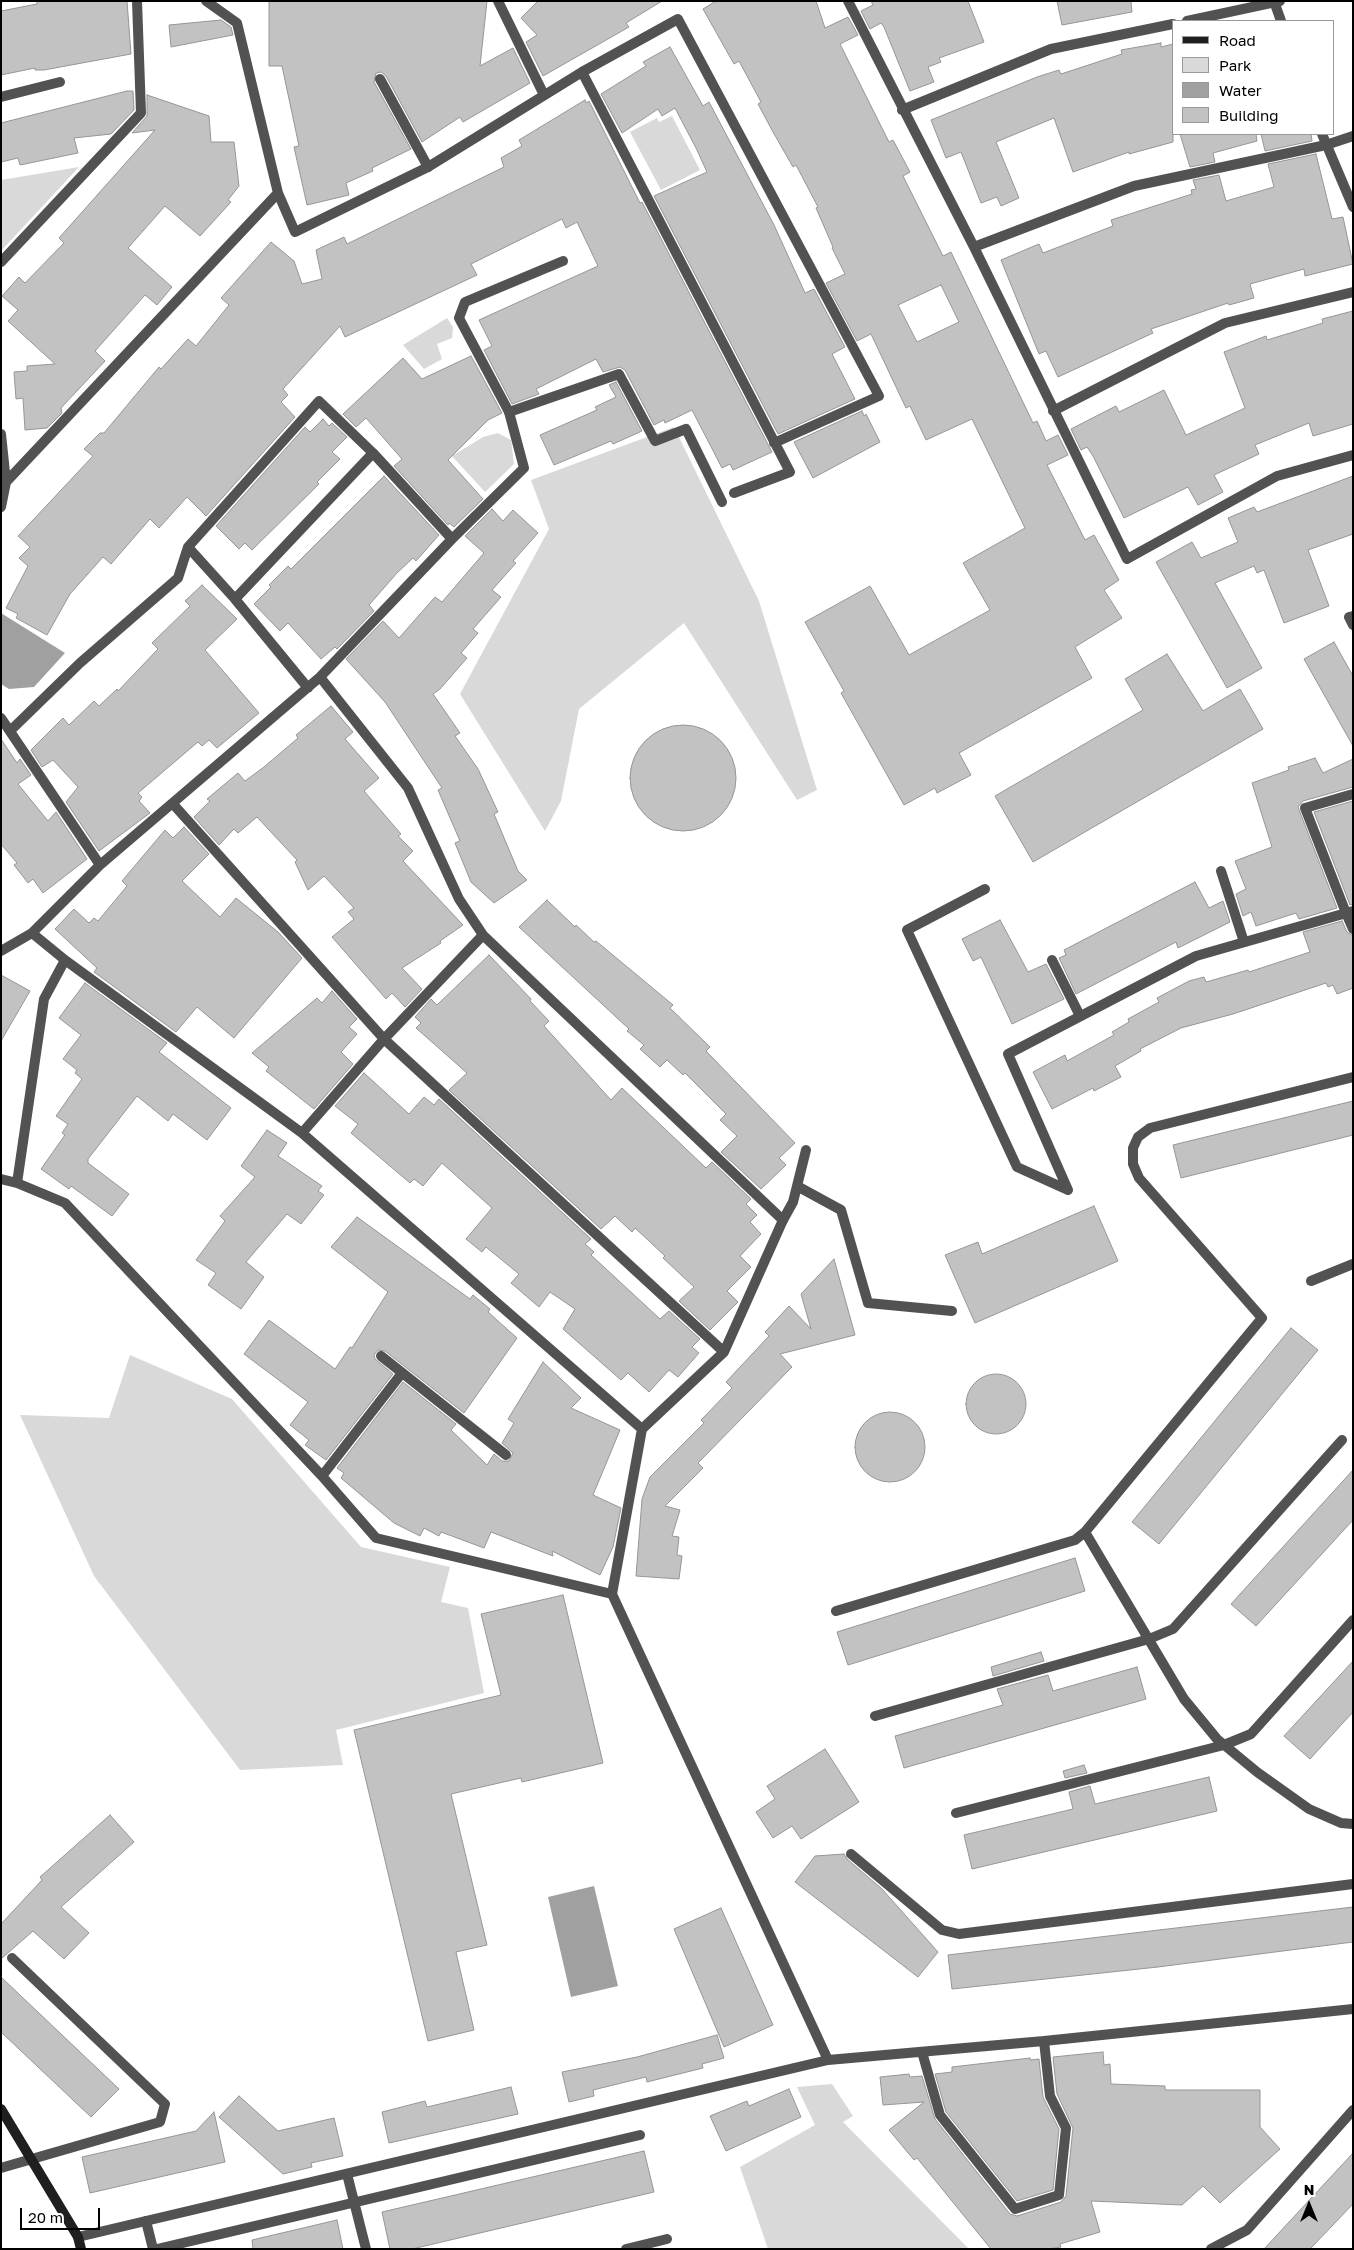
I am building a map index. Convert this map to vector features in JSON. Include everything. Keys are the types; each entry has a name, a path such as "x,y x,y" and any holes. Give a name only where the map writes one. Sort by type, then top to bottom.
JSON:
{"street":[{"path":"1,262 141,113 137,1"},
{"path":"206,1 236,23 278,193 295,232 428,167 582,72 678,19 879,396 774,444"},
{"path":"498,1 544,95"},
{"path":"848,1 902,110 974,247 1127,559 1277,476 1353,454"},
{"path":"1192,20 1276,2 1281,20"},
{"path":"902,110 1051,49 1172,24"},
{"path":"582,72 790,472 734,493"},
{"path":"380,79 428,167"},
{"path":"1,97 60,82"},
{"path":"1322,135 1353,207"},
{"path":"974,247 1134,186 1326,145 1353,136"},
{"path":"6,482 278,193"},
{"path":"1,951 32,933 100,865 320,677 452,539 524,468 509,412 458,318 465,302 563,261"},
{"path":"1053,411 1225,323 1353,292"},
{"path":"509,412 619,374 655,441 686,429 722,502"},
{"path":"10,731 80,663 178,578 188,546 319,402 374,453 452,539"},
{"path":"1,434 6,482 1,507"},
{"path":"235,599 374,453"},
{"path":"188,546 235,599 308,688"},
{"path":"1353,616 1349,618 1353,625"},
{"path":"320,677 408,788 458,899 483,935 783,1220"},
{"path":"1,718 100,865"},
{"path":"1353,794 1305,808 1349,912 1353,929"},
{"path":"173,804 384,1039 724,1352"},
{"path":"1222,871 1244,942"},
{"path":"986,889 907,930 1017,1167 1068,1190 1008,1054 1196,956 1349,912"},
{"path":"32,933 65,960 302,1133 642,1429"},
{"path":"302,1133 384,1039 483,935"},
{"path":"17,1183 44,999 65,960"},
{"path":"1052,960 1080,1016"},
{"path":"836,1611 1075,1540 1085,1532 1262,1318 1139,1178 1133,1164 1133,1148 1138,1137 1150,1128 1353,1077"},
{"path":"806,1150 792,1202 724,1352 642,1429 612,1594 828,2060"},
{"path":"1,1179 17,1183 64,1203 322,1476 376,1538 612,1594"},
{"path":"797,1186 842,1210 868,1303 952,1311"},
{"path":"1311,1281 1353,1264"},
{"path":"381,1356 506,1455"},
{"path":"322,1476 402,1372"},
{"path":"875,1716 1149,1639 1173,1629 1342,1440"},
{"path":"1085,1532 1184,1699 1224,1745 1257,1772 1309,1809 1341,1823 1353,1824"},
{"path":"956,1813 1224,1745 1251,1734 1353,1620"},
{"path":"851,1854 942,1930 959,1934 1353,1884"},
{"path":"1,2168 160,2122 165,2104 12,1958"},
{"path":"78,2237 828,2060 1044,2041 1353,2009"},
{"path":"922,2052 940,2115 1014,2209 1059,2196 1066,2128 1050,2096 1044,2041"},
{"path":"1,2109 78,2237 81,2249"},
{"path":"1211,2249 1247,2230 1353,2110"},
{"path":"146,2221 155,2249 640,2135"},
{"path":"347,2174 366,2249"},
{"path":"626,2249 667,2239"}],"green space":[{"path":"672,116 700,170 661,190 630,132 657,118 659,122"},
{"path":"79,167 1,251 1,180"},
{"path":"447,318 453,327 452,338 437,344 442,359 424,369 403,345"},
{"path":"674,427 759,601 817,790 797,800 684,623 579,709 561,801 545,831 460,694 549,529 531,480"},
{"path":"498,433 511,440 514,464 485,492 452,456 483,437"},
{"path":"130,1355 232,1399 361,1547 450,1567 441,1602 468,1608 484,1693 336,1730 343,1765 240,1770 94,1576 20,1415 109,1418"},
{"path":"832,2084 853,2116 843,2122 969,2249 768,2249 740,2167 815,2125 797,2087"}],"water":[{"path":"1,613 65,653 34,687 9,689 1,684"},
{"path":"594,1886 618,1986 571,1997 548,1897"}],"building":[{"path":"37,1 127,1 131,54 44,70 35,70 35,68 1,75 1,11 37,4"},
{"path":"269,1 487,1 480,66 513,48 530,83 463,122 460,117 422,142 386,76 381,72 376,73 374,82 411,149 372,168 373,171 346,183 349,195 307,205 294,147 299,146 282,66 269,66"},
{"path":"538,1 662,1 626,23 629,27 543,76 526,42 537,35 521,18"},
{"path":"716,1 816,1 825,28 848,17 858,35 840,44 889,142 893,140 910,172 903,176 943,256 951,252 1033,423 1037,421 1046,441 1058,435 1068,455 1047,465 1085,540 1094,535 1119,580 1104,590 1122,618 1075,647 1092,678 959,753 971,775 937,793 935,788 904,805 841,693 844,691 805,622 870,586 909,655 990,610 963,563 1025,528 972,419 926,440 910,406 906,408 871,334 857,341 826,283 845,274 832,248 816,208 818,207 796,165 793,167 773,132 758,104 761,102 739,61 734,64 703,9","holes":["941,285 959,322 917,342 898,305"]},
{"path":"871,1 968,1 984,42 939,58 941,62 928,67 934,82 910,91 884,27 881,23 870,29 861,11 873,5"},
{"path":"1057,1 1131,1 1132,12 1062,25"},
{"path":"221,20 231,27 233,35 171,47 169,25"},
{"path":"1161,43 1161,47 1172,44 1173,142 1129,154 1129,152 1073,172 1054,118 996,142 1019,198 1001,206 997,197 981,203 961,152 946,158 931,120 1037,77 1059,70 1061,74 1122,54 1121,50"},
{"path":"670,47 703,106 709,102 774,225 805,293 814,289 845,347 832,354 855,399 778,434 654,196 707,172 696,148 675,108 662,116 658,109 622,133 601,94 646,66 643,62"},
{"path":"133,91 134,110 111,134 74,138 78,153 20,165 18,158 1,162 1,123"},
{"path":"147,95 209,116 211,142 234,142 239,186 228,200 231,202 200,236 165,206 128,248 172,287 157,305 145,295 95,351 105,361 61,408 62,413 47,428 25,430 23,398 16,399 14,372 27,371 27,366 55,364 8,321 18,310 2,296 19,277 25,283 64,243 59,238 155,130 132,133 147,116"},
{"path":"585,100 586,103 589,101 640,203 642,202 772,452 733,470 730,464 722,468 692,410 665,423 664,420 654,425 625,370 620,367 603,372 596,359 536,389 539,394 512,404 484,350 492,346 479,320 598,266 577,222 566,228 562,219 471,264 477,275 345,337 340,326 283,389 288,395 281,402 295,417 206,516 187,497 159,528 150,519 111,564 103,557 70,594 47,635 16,618 18,614 6,608 28,566 19,558 30,547 18,536 93,456 84,449 100,433 104,433 159,367 161,369 188,339 196,346 229,305 221,298 271,242 294,261 302,284 322,279 316,250 344,237 347,244 504,167 501,158 522,146 519,140"},
{"path":"1180,135 1256,135 1257,141 1213,153 1215,162 1190,167"},
{"path":"1261,135 1311,135 1312,141 1265,151"},
{"path":"1316,154 1332,219 1343,217 1353,264 1305,276 1304,269 1250,284 1254,298 1229,305 1228,303 1151,329 1153,333 1058,377 1046,351 1039,354 1001,260 1039,244 1043,253 1113,226 1111,220 1192,194 1191,190 1196,189 1193,180 1219,175 1226,201 1274,187 1268,164"},
{"path":"1353,311 1353,424 1313,436 1309,423 1255,445 1259,454 1214,475 1223,492 1198,505 1188,487 1124,518 1093,456 1087,447 1081,450 1071,429 1116,406 1119,412 1164,390 1186,435 1245,408 1224,352 1266,336 1267,340 1323,323 1322,319"},
{"path":"471,356 502,413 488,420 448,460 483,499 454,527 449,523 448,525 394,466 402,459 366,418 356,427 343,414 403,358 422,379"},
{"path":"616,382 642,431 613,444 611,441 554,465 540,435 597,410 595,407 616,397 609,385"},
{"path":"862,411 864,416 866,414 880,442 813,478 794,442"},
{"path":"323,419 329,426 332,423 347,437 332,452 340,459 317,482 319,484 252,550 245,543 239,549 216,526 305,427 310,432"},
{"path":"384,476 439,535 416,561 413,558 397,573 369,605 374,611 337,649 335,647 321,659 288,623 280,631 254,604 288,566 291,569"},
{"path":"1353,476 1353,534 1308,550 1329,606 1284,623 1264,570 1257,573 1254,566 1215,583 1262,668 1227,688 1156,562 1192,542 1201,558 1238,542 1228,518 1254,507 1257,512"},
{"path":"492,509 503,521 513,510 538,533 513,561 516,563 492,590 501,597 473,629 478,633 461,653 467,658 440,689 433,694 460,733 455,736 478,769 498,812 494,814 518,871 527,880 494,903 471,882 455,843 460,841 438,790 442,788 385,702 346,659 383,621 399,638 435,597 442,602 484,553 465,536"},
{"path":"202,585 237,619 205,650 259,713 217,748 209,740 202,746 198,742 138,793 142,797 139,801 150,813 99,851 66,802 78,787 53,760 42,767 31,750 63,718 69,725 94,701 99,706 117,689 118,691 158,649 152,643 190,606 185,601"},
{"path":"1334,642 1353,676 1353,746 1304,659"},
{"path":"1167,654 1203,711 1240,689 1263,729 1033,862 995,796 1143,710 1125,679"},
{"path":"331,706 353,732 345,739 379,778 364,791 401,834 398,836 413,851 403,861 463,925 440,941 441,943 402,968 422,989 405,1007 392,993 386,999 332,937 354,919 348,912 354,908 324,876 308,890 295,862 297,860 257,817 238,833 234,829 219,845 194,817 210,801 207,799 238,773 245,781 298,738 296,735"},
{"path":"683,725 703,729 721,740 732,758 736,778 732,798 721,816 703,827 683,831 663,827 645,816 634,798 630,778 634,758 645,740 663,729"},
{"path":"1,739 17,763 20,759 31,775 18,784 48,821 56,812 87,859 43,893 33,879 28,883 14,865 17,863 1,844"},
{"path":"1315,758 1323,773 1353,759 1353,787 1303,801 1298,807 1337,908 1299,919 1296,913 1256,926 1251,912 1243,916 1236,894 1246,889 1235,861 1272,847 1252,783 1289,770 1288,767"},
{"path":"1353,801 1353,904 1350,905 1314,812"},
{"path":"184,827 209,854 182,881 220,917 236,898 278,932 302,958 234,1038 197,1007 176,1032 94,972 97,968 55,929 74,909 89,923 94,918 98,921 127,886 122,881 165,830 173,838"},
{"path":"1195,882 1209,908 1223,901 1230,922 1178,948 1176,942 1076,994 1059,958 1066,955 1064,950"},
{"path":"547,900 575,927 576,925 594,942 596,941 673,1005 670,1008 710,1047 706,1051 795,1143 779,1158 786,1165 761,1189 721,1152 737,1136 720,1120 726,1114 685,1073 683,1075 667,1060 660,1067 640,1049 644,1045 627,1031 629,1029 519,927"},
{"path":"1000,920 1028,972 1046,964 1064,999 1012,1024 981,957 973,961 962,939"},
{"path":"1342,921 1347,932 1353,936 1353,988 1337,994 1333,985 1328,987 1326,983 1233,1014 1181,1028 1140,1049 1141,1051 1115,1066 1121,1077 1094,1091 1093,1088 1052,1109 1033,1072 1065,1055 1067,1061 1114,1035 1112,1032 1129,1022 1128,1019 1159,1002 1157,998 1189,981 1204,977 1206,982 1248,970 1249,972 1310,952 1303,932"},
{"path":"489,955 531,999 530,1001 549,1021 544,1026 611,1100 622,1088 706,1168 712,1162 751,1199 746,1204 757,1215 750,1222 761,1234 740,1256 751,1267 727,1291 738,1302 710,1330 679,1301 694,1287 635,1228 632,1232 615,1216 601,1229 449,1090 467,1073 416,1028 421,1023 415,1017 431,999 437,1005"},
{"path":"1,975 30,991 1,1041"},
{"path":"85,983 167,1043 159,1052 231,1108 207,1140 173,1114 168,1121 137,1096 88,1159 88,1163 129,1194 112,1216 71,1186 69,1189 41,1169 65,1135 62,1133 68,1124 56,1116 82,1079 75,1073 77,1070 63,1059 81,1035 59,1018"},
{"path":"332,991 357,1019 349,1027 357,1034 341,1052 353,1064 314,1109 266,1071 269,1067 252,1053 317,998 322,1003"},
{"path":"364,1073 409,1114 424,1097 434,1105 439,1099 591,1239 585,1244 594,1252 591,1255 660,1319 669,1311 700,1339 692,1347 699,1353 678,1377 669,1370 649,1392 628,1373 621,1380 563,1329 575,1309 550,1292 539,1307 511,1283 519,1274 486,1247 482,1252 466,1239 492,1208 442,1163 423,1186 414,1179 410,1183 351,1133 358,1124 335,1106"},
{"path":"1353,1101 1353,1135 1181,1178 1173,1145"},
{"path":"267,1130 287,1143 278,1156 322,1186 318,1191 324,1195 301,1224 287,1214 246,1262 264,1277 241,1309 208,1285 216,1273 196,1260 225,1221 220,1216 255,1177 241,1166"},
{"path":"1094,1206 1118,1261 975,1323 945,1255 978,1242 982,1254"},
{"path":"357,1217 470,1299 473,1295 490,1309 488,1312 517,1338 464,1413 385,1351 378,1350 374,1355 375,1359 393,1374 326,1460 305,1445 309,1440 290,1425 308,1402 244,1354 269,1320 335,1369 350,1347 352,1348 388,1292 331,1247"},
{"path":"834,1259 855,1335 780,1354 792,1367 698,1463 703,1468 665,1506 680,1510 672,1536 679,1537 677,1555 682,1556 679,1579 636,1576 642,1499 650,1477 704,1423 701,1420 732,1388 726,1382 769,1336 765,1332 789,1306 811,1329 801,1294"},
{"path":"1291,1328 1318,1350 1159,1544 1132,1522"},
{"path":"543,1362 581,1398 571,1408 620,1430 593,1495 621,1508 613,1547 600,1575 552,1551 553,1556 491,1532 484,1548 441,1532 439,1536 424,1528 420,1536 394,1523 341,1478 344,1473 337,1468 403,1382 456,1424 451,1430 487,1465 494,1454 502,1461 509,1461 513,1453 502,1443 514,1423 508,1419"},
{"path":"990,1374 1002,1374 1018,1382 1024,1392 1026,1404 1024,1416 1018,1426 1002,1434 990,1434 974,1426 966,1410 966,1398 974,1382"},
{"path":"890,1412 903,1415 915,1422 922,1434 925,1447 922,1460 915,1472 903,1479 890,1482 877,1479 865,1472 858,1460 855,1447 858,1434 865,1422 877,1415"},
{"path":"1353,1470 1353,1520 1256,1626 1231,1604"},
{"path":"1075,1558 1085,1591 848,1665 837,1632"},
{"path":"563,1595 603,1763 522,1782 521,1778 451,1794 487,1945 456,1952 474,2030 428,2041 354,1730 501,1695 481,1614"},
{"path":"1041,1652 1044,1661 993,1676 991,1667"},
{"path":"1353,1661 1353,1712 1310,1759 1284,1736"},
{"path":"1137,1667 1146,1699 904,1768 895,1736 1003,1705 997,1689 1048,1675 1053,1691"},
{"path":"825,1749 859,1802 801,1839 792,1826 773,1838 756,1812 775,1799 767,1786"},
{"path":"1084,1765 1087,1773 1065,1778 1063,1771"},
{"path":"1209,1777 1217,1811 972,1869 964,1835 1073,1809 1069,1792 1090,1786 1095,1804"},
{"path":"110,1815 134,1842 61,1907 89,1933 64,1959 33,1931 1,1959 1,1924 42,1880 40,1877"},
{"path":"844,1854 847,1859 882,1889 938,1952 918,1977 795,1882 815,1856"},
{"path":"1353,1907 1353,1942 1158,1967 952,1989 948,1955"},
{"path":"721,1908 773,2025 724,2047 674,1929"},
{"path":"1,1977 119,2089 91,2117 1,2032"},
{"path":"717,2035 724,2058 702,2064 703,2068 647,2082 646,2077 593,2090 594,2096 569,2102 562,2072 637,2057"},
{"path":"1103,2052 1104,2065 1110,2064 1111,2084 1165,2086 1165,2090 1260,2090 1260,2127 1280,2149 1220,2203 1203,2186 1182,2205 1091,2201 1100,2232 1060,2244 1061,2247 1048,2249 991,2249 917,2158 914,2160 889,2130 924,2102 883,2105 880,2077 909,2074 910,2077 922,2076 935,2119 1010,2214 1017,2216 1061,2202 1066,2196 1073,2128 1057,2094 1053,2057"},
{"path":"1030,2058 1030,2060 1039,2059 1043,2097 1059,2129 1053,2190 1017,2201 946,2112 935,2074 952,2072 952,2067"},
{"path":"511,2087 518,2114 389,2143 382,2112 425,2101 427,2107"},
{"path":"789,2089 801,2117 726,2151 710,2116 747,2101 749,2106"},
{"path":"239,2096 278,2131 334,2118 343,2156 311,2163 312,2167 283,2174 219,2117"},
{"path":"214,2112 225,2162 90,2193 82,2157 196,2131"},
{"path":"644,2151 654,2192 412,2249 390,2249 382,2212"},
{"path":"1353,2153 1353,2204 1310,2249 1264,2249"},
{"path":"337,2220 343,2249 253,2249 252,2240"}]}
